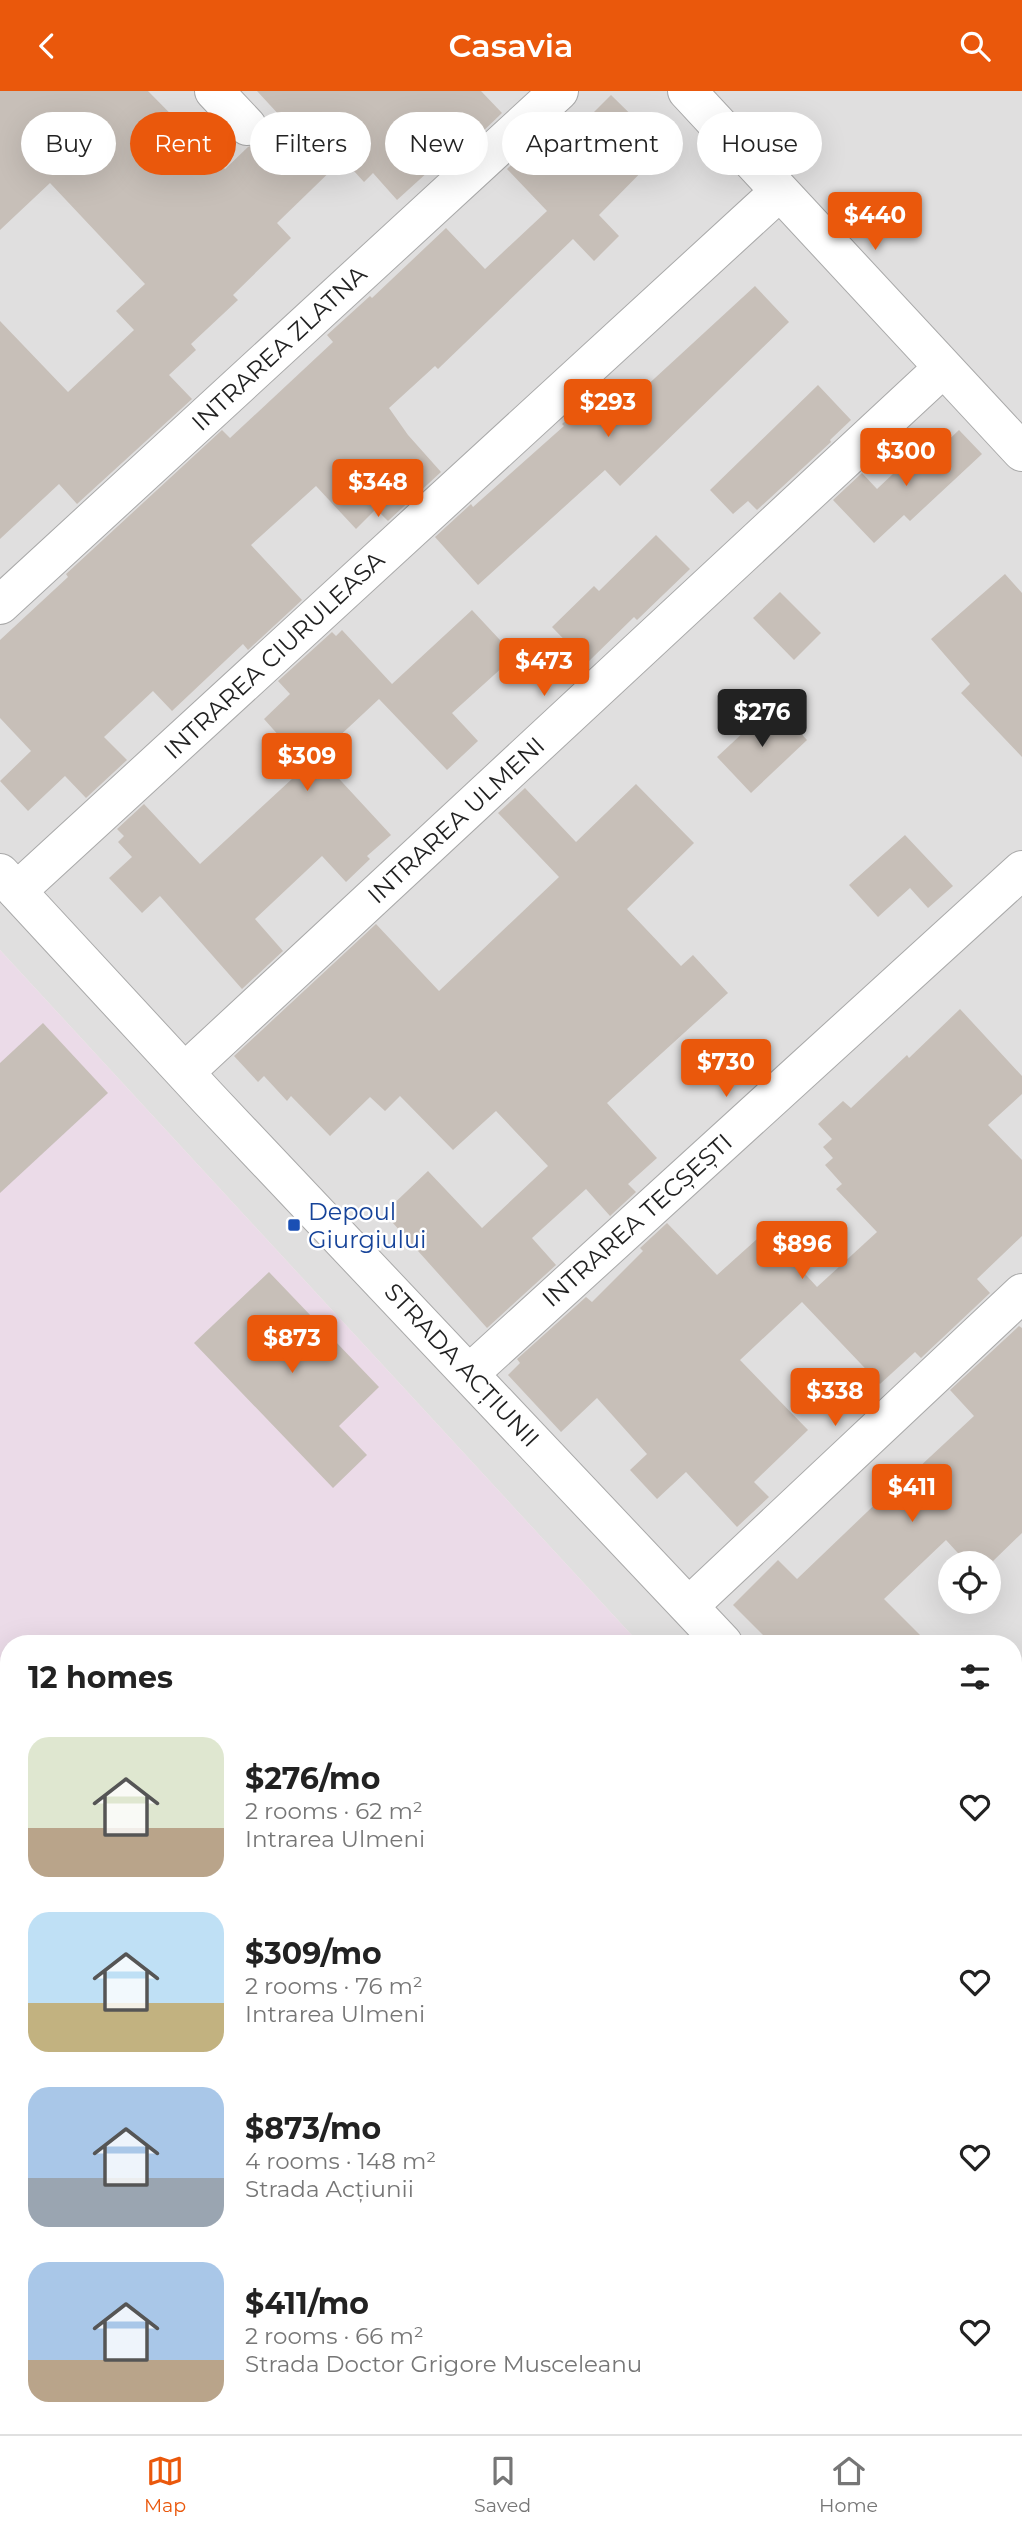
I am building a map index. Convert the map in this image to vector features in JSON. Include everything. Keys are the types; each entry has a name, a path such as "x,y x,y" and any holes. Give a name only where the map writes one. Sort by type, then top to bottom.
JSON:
{"street":[{"path":"214,91 247,127"},
{"name":"INTRAREA ZLATNA","path":"0,605 559,91"},
{"path":"687,91 1022,451"},
{"name":"INTRAREA CIURULEASA","path":"8,882 779,192"},
{"name":"INTRAREA ULMENI","path":"186,1072 943,368"},
{"name":"INTRAREA TECȘEȘTI","path":"470,1373 1022,870"},
{"name":"STRADA ACȚIUNII","path":"8,882 716,1635"},
{"path":"689,1606 1022,1293"}],"shaded area":[{"path":"0,91 1022,91 1022,1635 632,1635 0,950"},
{"name":"Depoul Giurgiului","path":"0,950 632,1635 0,1635"}],"building":[{"path":"0,91 148,91 169,112 130,112 130,175 236,175 236,158 250,146 250,175 326,175 277,223 291,238 233,295 238,300 191,344 196,350 169,375 192,399 77,504 59,484 0,539 0,321 68,392 134,330 116,311 145,284 50,183 0,230"},
{"path":"257,91 481,91 502,113 488,126 488,112 385,112 385,175 425,175 397,200 373,173 371,175 371,112 276,112"},
{"path":"611,95 628,112 594,112"},
{"path":"358,175 371,175 364,182"},
{"path":"513,175 638,175 599,215 619,236 594,261 573,239 438,369 435,366 389,408 408,435 441,472 388,521 376,509 356,529 316,486 251,545 302,600 248,650 243,644 172,711 153,691 104,737 127,760 86,798 65,776 28,811 0,781 31,751 0,718 0,640 68,577 66,574 222,430 230,438 333,342 327,335 370,296 372,298 446,228 485,269 547,211"},
{"path":"755,286 789,322 620,486 605,470 478,585 435,537 564,426 562,424 610,379 630,401"},
{"path":"818,385 851,420 757,510 748,501 733,514 710,490"},
{"path":"959,430 982,454 910,521 904,515 874,543 833,500 862,473 877,489 912,456 922,465"},
{"path":"656,535 690,569 637,620 634,617 587,663 552,627 594,586 599,591"},
{"path":"1005,574 1022,593 1022,757 961,693 970,684 931,639"},
{"path":"780,592 821,633 794,660 753,618"},
{"path":"472,610 515,656 452,713 478,741 447,770 379,699 318,756 391,835 367,856 370,859 346,882 322,856 255,919 283,951 242,989 160,896 142,913 109,878 132,857 118,842 124,836 117,829 144,804 200,864 306,766 264,719 290,694 278,681 332,632 336,636 342,630 392,684"},
{"path":"774,704 807,740 751,793 717,757"},
{"path":"636,784 694,843 627,909 681,966 693,955 728,993 607,1103 657,1158 628,1184 636,1192 610,1216 586,1189 532,1238 556,1265 487,1328 384,1213 428,1171 482,1228 548,1166 496,1111 453,1150 400,1096 385,1111 370,1097 330,1136 291,1096 287,1101 264,1076 258,1082 234,1056 376,924 439,991 559,877 498,813 525,788 576,842"},
{"path":"905,835 953,886 928,908 910,888 878,917 849,885"},
{"path":"960,1009 1022,1076 1022,1094 988,1125 1022,1160 1022,1236 977,1279 990,1293 921,1358 915,1352 880,1384 802,1302 740,1360 808,1430 754,1482 769,1497 737,1527 686,1472 657,1499 630,1470 647,1454 597,1398 561,1432 508,1375 520,1363 517,1359 586,1297 592,1302 643,1251 640,1248 667,1223 717,1275 766,1231 817,1287 877,1232 836,1189 842,1184 825,1165 833,1158 823,1147 832,1139 818,1124 843,1101 851,1108"},
{"path":"43,1023 108,1093 0,1193 0,1063"},
{"path":"269,1272 379,1387 339,1426 367,1455 333,1488 194,1343"},
{"path":"1019,1326 1022,1328 1022,1533 1001,1553 1001,1551 956,1551 946,1540 884,1599 920,1635 763,1635 733,1605 778,1560 797,1579 914,1467 916,1470 974,1416 950,1390"}],"place":[{"name":"Depoul Giurgiului","path":"294,1225"}]}
